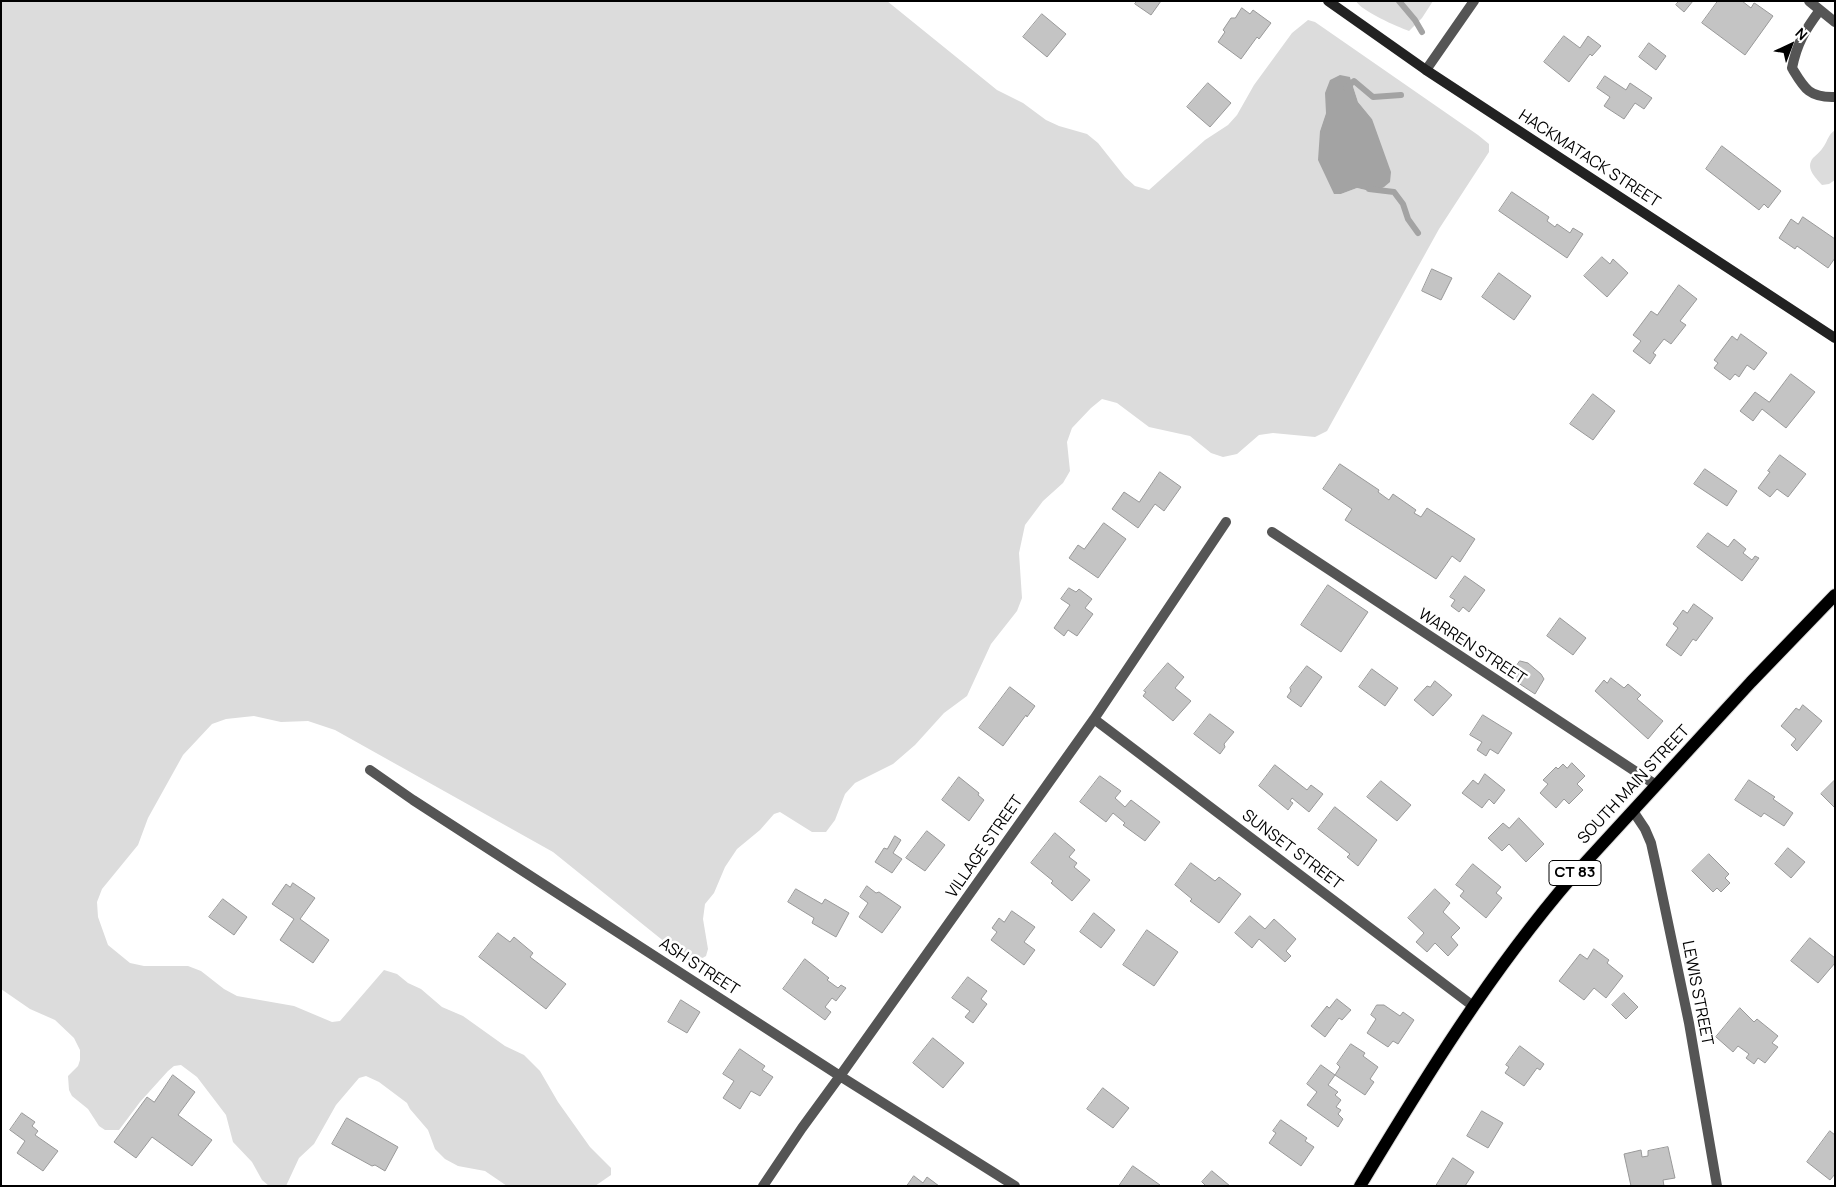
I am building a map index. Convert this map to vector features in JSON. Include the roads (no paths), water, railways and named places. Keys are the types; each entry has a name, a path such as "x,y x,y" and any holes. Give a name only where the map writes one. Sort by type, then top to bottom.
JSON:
{"main road":[{"name":"SOUTH MAIN STREET","path":"1360,1186 1472,1006 1503,962 1544,910 1751,682 1835,595"}],"street":[{"name":"HACKMATACK STREET","path":"1328,1 1426,70 1835,338"},
{"path":"1426,70 1474,1"},
{"path":"1809,1 1835,22"},
{"path":"1820,10 1804,30 1796,50 1792,68 1802,85 1812,94 1835,97"},
{"name":"VILLAGE STREET","path":"763,1186 802,1128 1094,719 1226,522"},
{"name":"WARREN STREET","path":"1272,532 1656,785"},
{"name":"SUNSET STREET","path":"1094,719 1472,1006"},
{"name":"ASH STREET","path":"370,770 413,800 840,1076 1015,1186"},
{"name":"LEWIS STREET","path":"1633,811 1645,829 1651,843 1691,1033 1717,1186"}],"waterway":[{"path":"1399,1 1415,20 1422,32"},
{"path":"1346,88 1354,81 1373,97 1401,95"},
{"path":"1369,189 1394,192 1403,204 1408,219 1418,233"}]}
